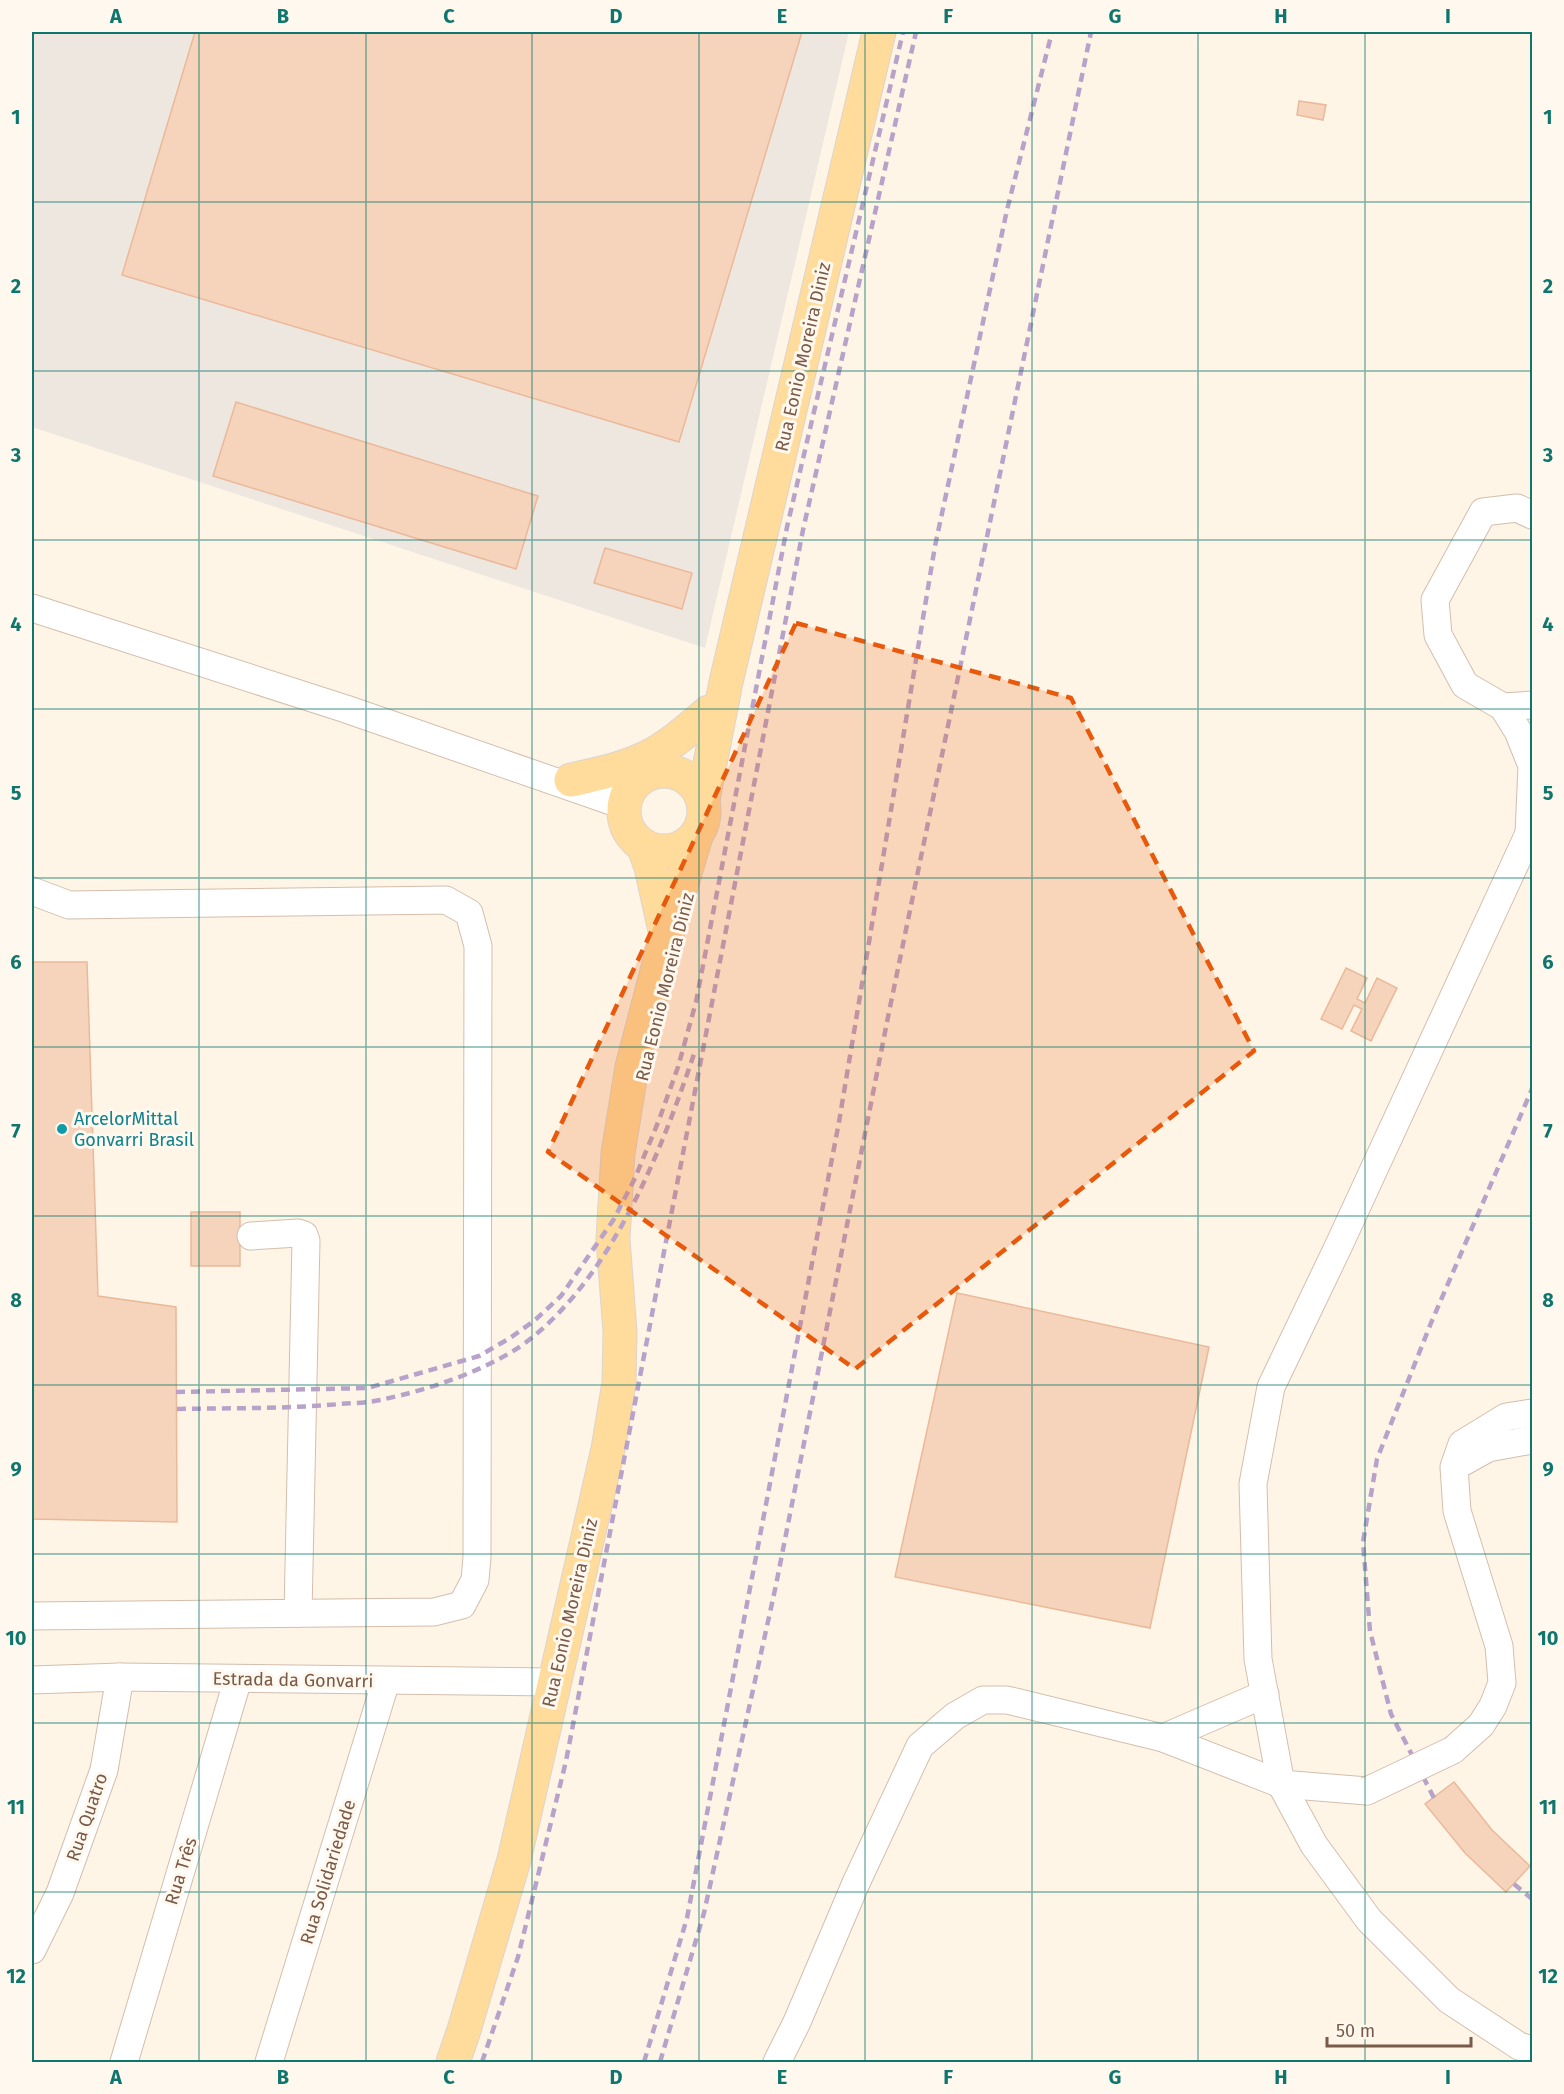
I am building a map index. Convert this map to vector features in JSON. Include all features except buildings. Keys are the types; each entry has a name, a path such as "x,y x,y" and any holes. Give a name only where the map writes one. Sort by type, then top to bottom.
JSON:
{"main road":[{"name":"Rua Eonio Moreira Diniz","path":"453,2062 465,2030 514,1860 608,1449 619,1383 620,1332 613,1239 618,1153 632,1066 666,937 701,818 726,682 879,32"},
{"name":"Rua Eonio Moreira Diniz","path":"658,770 672,762 696,742 726,682"},
{"path":"571,780 627,766 649,757 709,712"},
{"path":"658,770 677,772 693,782 701,818 680,848 661,851 643,845 631,834 624,820 627,796 642,776 658,770"},
{"name":"Rua Eonio Moreira Diniz","path":"643,845 651,867 666,937"}],"street":[{"path":"1533,515 1516,508 1483,512 1435,600 1438,635 1465,685 1503,706 1518,731 1532,766 1531,830 1271,1387 1253,1484 1258,1659 1281,1784 1314,1845 1369,1920 1449,2000 1519,2046 1533,2050"},
{"path":"32,608 346,710 614,802 627,796"},
{"path":"1503,706 1533,705"},
{"path":"533,773 571,780 627,796"},
{"name":"Rua Eonio Moreira Diniz","path":"618,1153 645,1074 692,880 701,818"},
{"path":"32,891 69,905 446,900 469,913 478,946 479,1381 477,1557 475,1580 462,1605 434,1612 32,1616"},
{"path":"251,1236 297,1233 303,1235 306,1241 298,1613"},
{"path":"779,2060 856,1883 920,1746 955,1716 983,1700 1007,1700 1163,1738 1281,1784 1367,1791 1453,1750 1481,1725 1493,1706 1502,1683 1499,1646 1457,1511 1454,1467 1462,1444 1506,1417 1533,1413"},
{"path":"1454,1467 1488,1448 1533,1440"},
{"name":"Estrada da Gonvarri","path":"32,1680 120,1677 386,1682 554,1682"},
{"name":"Rua Quatro","path":"32,1950 60,1893 104,1770 120,1677"},
{"name":"Rua Três","path":"124,2062 238,1679"},
{"name":"Rua Solidariedade","path":"269,2062 386,1682"},
{"path":"1163,1738 1265,1694"}],"highlighted area":[{"path":"796,623 1071,698 1254,1051 855,1369 548,1152"}],"shaded area":[{"path":"32,32 849,32 705,648 32,427"}],"railway":[{"path":"176,1392 368,1388 479,1356 534,1321 561,1296 614,1219 635,1178 659,1120 678,1067 696,1002 787,527 903,32"},
{"path":"482,2062 518,1957 566,1761 803,530 916,32"},
{"path":"644,2062 687,1918 839,1122 935,546 1007,210 1052,32"},
{"path":"660,2062 704,1913 776,1585 888,1017 1091,32"},
{"path":"177,1409 299,1407 375,1401 440,1384 481,1368 518,1348 563,1308 589,1277 612,1242 651,1166 695,1051"},
{"path":"1434,1798 1391,1714 1370,1631 1363,1542 1377,1459 1431,1323 1532,1089"},
{"path":"1514,1884 1532,1899"}],"place":[{"name":"ArcelorMittal Gonvarri Brasil","path":"62,1129"}]}
